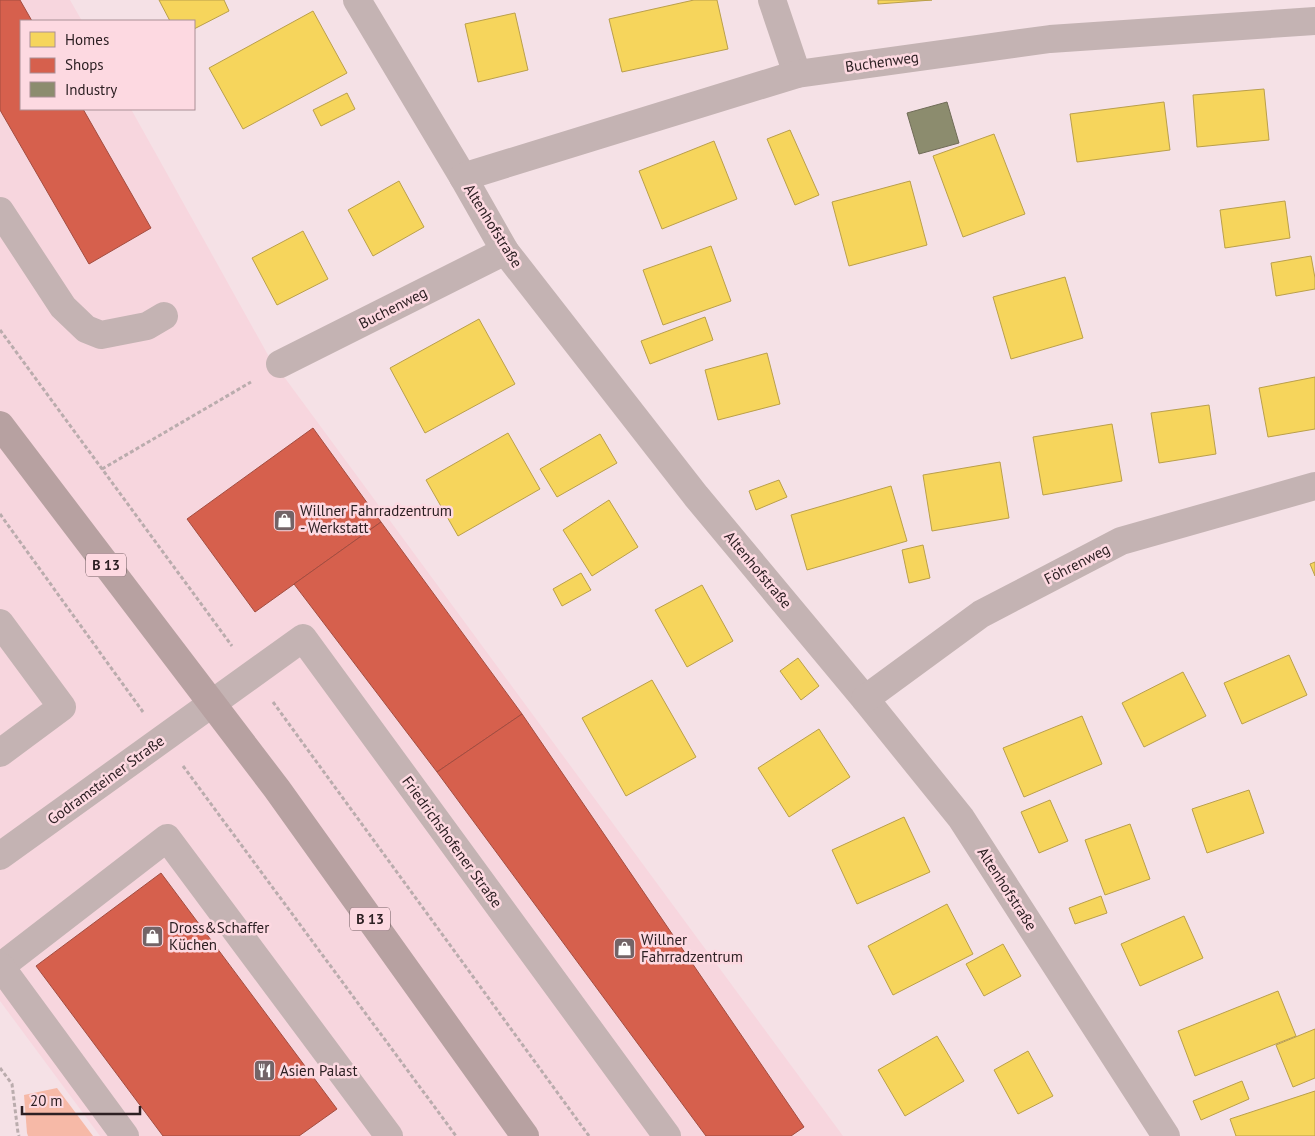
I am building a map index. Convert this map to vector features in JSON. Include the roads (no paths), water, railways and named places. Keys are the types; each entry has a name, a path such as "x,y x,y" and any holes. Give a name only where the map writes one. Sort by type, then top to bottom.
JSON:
{"main road":[{"name":"B 13","path":"0,425 285,801 525,1136"}],"street":[{"name":"Altenhofstraße","path":"357,0 505,251 696,496 961,818 1166,1136"},
{"path":"772,0 797,74"},
{"name":"Buchenweg","path":"463,177 797,74 1050,39 1314,27"},
{"path":"0,211 63,307 86,329 101,334 147,326 164,316"},
{"name":"Buchenweg","path":"280,364 505,251"},
{"name":"Föhrenweg","path":"865,699 981,614 1121,541 1315,486"},
{"path":"0,623 62,707 0,753"},
{"name":"Friedrichshofener Straße","path":"212,704 303,638 667,1136"},
{"name":"Godramsteiner Straße","path":"0,856 212,704"},
{"path":"125,1136 0,967 167,838 390,1136"}],"place":[{"name":"Willner Fahrradzentrum - Werkstatt","path":"284,520"},
{"name":"Dross&Schaffer Küchen","path":"153,937"},
{"name":"Willner Fahrradzentrum","path":"625,949"},
{"name":"Asien Palast","path":"264,1071"}]}
